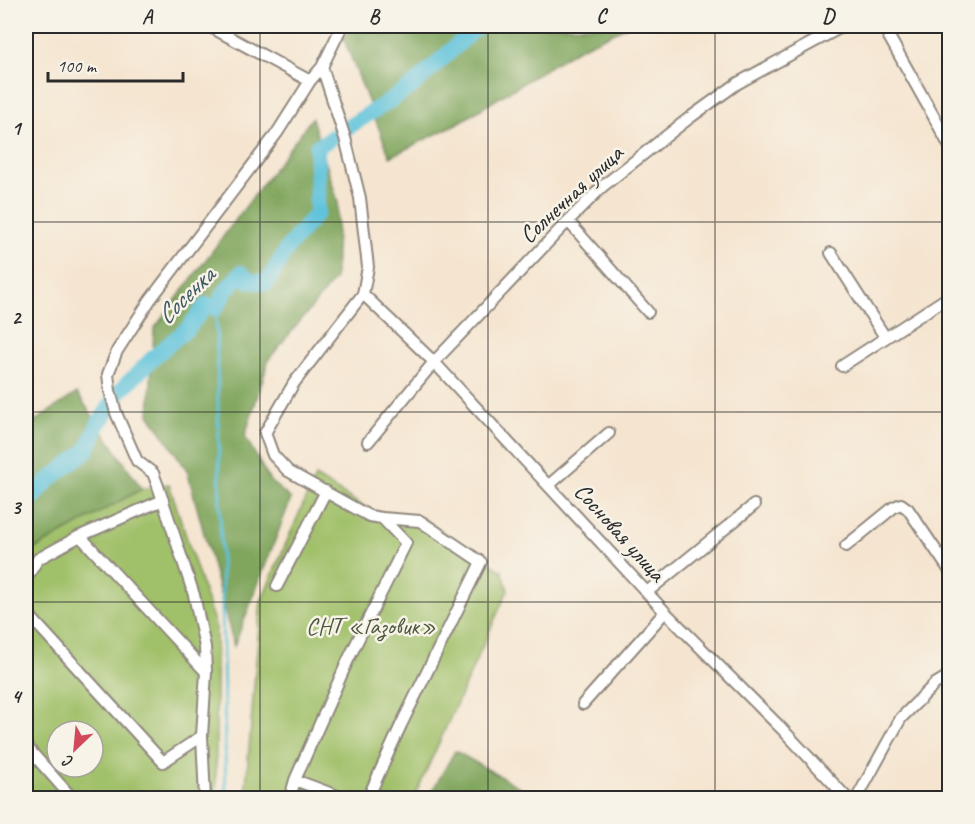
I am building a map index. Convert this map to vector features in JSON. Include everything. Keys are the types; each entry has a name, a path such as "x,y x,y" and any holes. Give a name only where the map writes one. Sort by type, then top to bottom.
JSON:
{"lane":[{"path":"209,26 310,81"},
{"path":"205,798 202,735 206,672 205,647 194,595 153,473 137,461 116,413 108,374 117,351 150,300 277,133 310,81 322,67 342,26"},
{"name":"Солнечная улица","path":"368,442 434,362 603,186 738,83 843,26"},
{"path":"883,26 950,147"},
{"path":"322,67 345,138 360,198 368,267 363,294 294,382 265,433 273,455 288,471 369,516 420,521 481,562 368,798"},
{"path":"568,221 648,312"},
{"path":"831,254 885,337"},
{"name":"Сосновая улица","path":"363,294 434,362 665,612 783,730 847,798"},
{"path":"842,366 950,296"},
{"path":"549,485 609,433"},
{"path":"277,586 326,491"},
{"path":"26,579 38,560 80,536 163,500"},
{"path":"846,546 894,507 901,504 908,509 950,571"},
{"path":"647,592 754,505"},
{"path":"290,798 348,660 406,543 382,518"},
{"path":"80,536 206,672"},
{"path":"26,612 163,762 202,735"},
{"path":"583,704 665,612"},
{"path":"857,798 901,718 935,684 950,675"},
{"path":"26,746 72,798"},
{"path":"296,780 343,798"}],"green space":[{"path":"354,26 628,26 576,50 460,122 390,157 343,37"},
{"path":"312,118 338,202 335,279 269,359 245,436 270,481 291,499 234,646 187,470 149,414 154,329"},
{"path":"77,393 142,489 27,553 26,556 26,427"},
{"name":"СНТ «Газовик»","path":"315,477 373,512 422,518 502,571 508,590 414,798 245,798 261,601"},
{"path":"169,484 216,628 216,798 26,798 27,553 141,489"},
{"path":"455,751 539,798 428,798"}],"waterway":[{"name":"Сосенка","path":"26,505 50,479 87,450 99,423 120,391 155,356 189,327 206,305 216,308 227,289 241,273 249,281 267,283 288,247 317,213 317,147 411,87 477,27 481,26"},
{"path":"216,308 226,798"}]}
